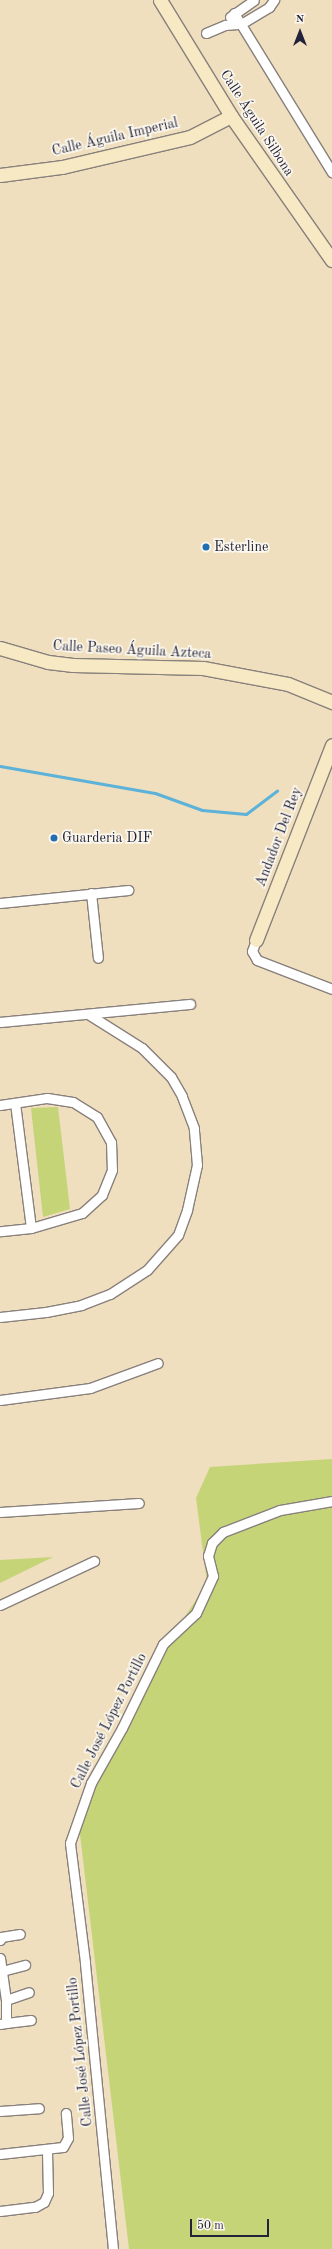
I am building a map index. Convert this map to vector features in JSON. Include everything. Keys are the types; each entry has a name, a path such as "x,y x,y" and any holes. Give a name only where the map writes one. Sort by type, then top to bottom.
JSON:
{"street":[{"name":"Calle Águila Silbona","path":"160,0 232,116 332,260"},
{"path":"225,25 234,13 254,0"},
{"path":"206,33 225,25 241,24 273,2"},
{"path":"234,13 332,172"},
{"name":"Calle Águila Imperial","path":"0,175 62,167 190,137 232,116"},
{"name":"Calle Paseo Águila Azteca","path":"0,648 48,662 73,666 203,668 288,684 332,702"},
{"name":"Andador Del Rey","path":"256,940 332,745"},
{"path":"0,903 128,890"},
{"path":"91,893 98,958"},
{"path":"256,940 252,951 257,960 332,989"},
{"path":"0,1022 190,1004"},
{"path":"0,1317 46,1312 82,1305 110,1294 147,1270 178,1235 187,1210 197,1165 194,1128 182,1096 171,1077 142,1048 88,1014"},
{"path":"0,1105 47,1098 73,1102 97,1118 111,1142 112,1170 102,1195 82,1212 31,1228 0,1231"},
{"path":"15,1103 31,1228"},
{"path":"0,1400 90,1388 158,1363"},
{"name":"Calle José López Portillo","path":"113,2249 85,1962 70,1843 72,1836 91,1783 122,1728 163,1644 196,1613 213,1576 208,1556 212,1543 223,1532 280,1510 332,1501"},
{"path":"0,1512 139,1503"},
{"path":"0,1605 94,1561"},
{"path":"0,1940 1,1937 20,1934"},
{"path":"0,1958 6,2000 3,2024 31,2020"},
{"path":"2,1971 25,1965"},
{"path":"6,2000 29,1992"},
{"path":"0,2111 39,2108"},
{"path":"0,2154 47,2151 63,2147 68,2138 66,2113"},
{"path":"0,2211 35,2207 44,2202 48,2193 47,2151"}],"green space":[{"path":"58,1107 70,1209 43,1217 31,1108"},
{"path":"332,1459 332,2249 129,2249 78,1817 167,1644 207,1583 196,1498 210,1467"},
{"path":"53,1557 0,1583 0,1560"}],"waterway":[{"path":"0,766 155,793 202,810 246,814 277,791"}],"place":[{"name":"Esterline","path":"206,547"},
{"name":"Guarderia DIF","path":"54,838"}]}
